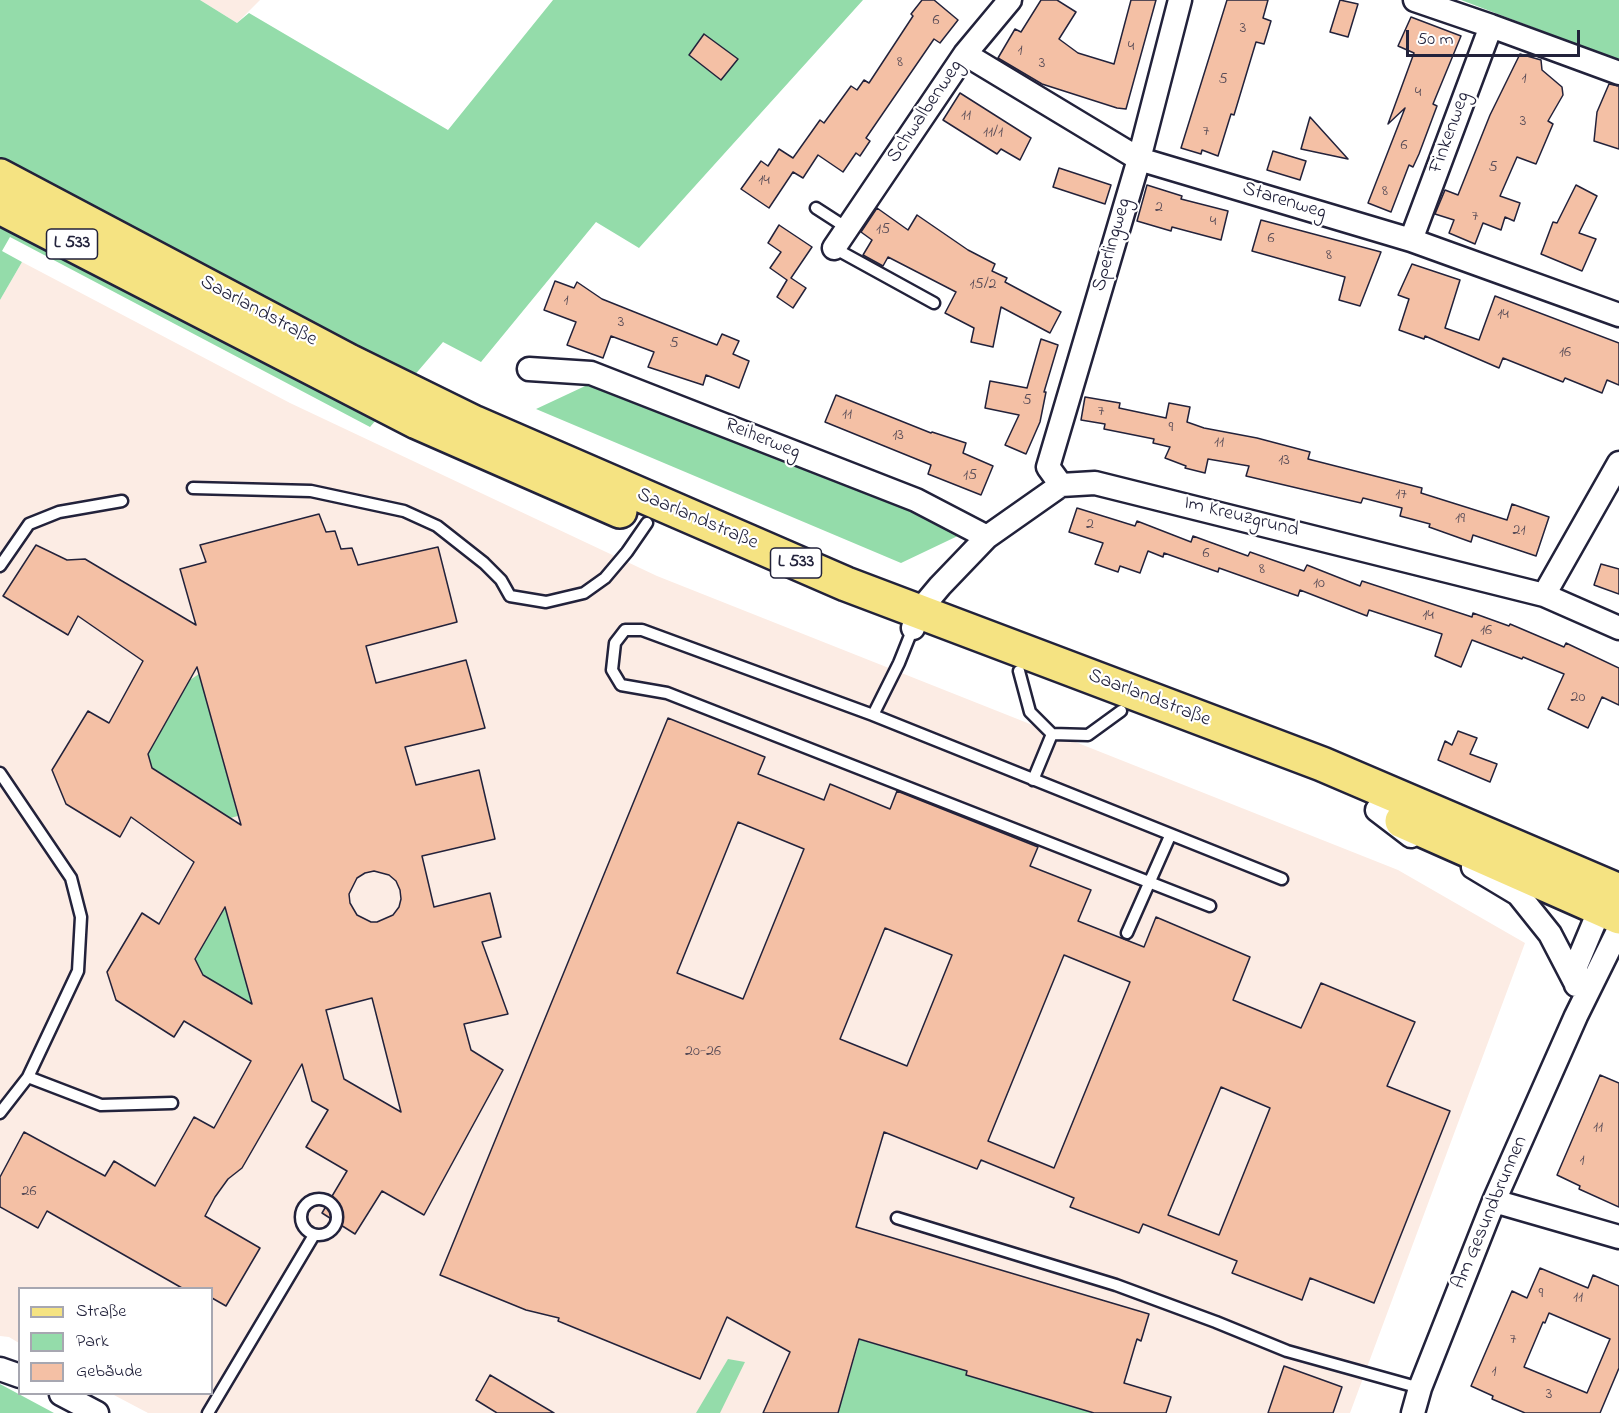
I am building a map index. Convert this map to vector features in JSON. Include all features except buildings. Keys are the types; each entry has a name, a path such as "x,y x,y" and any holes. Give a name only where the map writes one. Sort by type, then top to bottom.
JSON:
{"main road":[{"name":"Saarlandstraße","path":"0,176 349,361 475,423 846,584 1019,671 1377,810 1616,910"},
{"name":"Saarlandstraße","path":"0,207 417,422 647,523 775,576 916,620 1322,764 1457,820 1616,910"}],"street":[{"name":"Schwalbenweg","path":"834,248 965,54 1010,0"},
{"name":"Sperlingweg","path":"1061,485 1048,466 1139,159 1180,0"},
{"path":"1415,0 1619,74"},
{"name":"Finkenweg","path":"1410,240 1491,26"},
{"name":"Starenweg","path":"965,54 1139,159 1410,240 1619,315"},
{"name":"Reiherweg","path":"529,369 591,373 916,500 987,537"},
{"path":"1544,595 1619,463"},
{"name":"Im Kreuzgrund","path":"1061,485 1095,483 1127,490 1544,595 1619,628"},
{"path":"916,620 940,586 987,537 1061,485"},
{"name":"Am Gesundbrunnen","path":"1377,810 1411,836 1487,875 1518,894 1550,934 1576,984"},
{"name":"Am Gesundbrunnen","path":"1576,1016 1576,966 1594,923 1616,910"},
{"name":"Am Gesundbrunnen","path":"1413,1413 1420,1388 1494,1201 1576,1016 1616,910"},
{"path":"1494,1201 1619,1237"},
{"path":"0,1368 18,1375"},
{"path":"63,1395 97,1413"}],"lane":[{"path":"816,208 847,228"},
{"name":"Schwalbenweg","path":"834,248 934,303"},
{"path":"193,488 311,491 404,511 437,525 484,563 501,580 510,596 546,602 584,593 605,578 647,523"},
{"path":"0,566 29,524 59,512 122,501"},
{"path":"873,715 899,663 916,620"},
{"path":"1210,906 667,693 621,685 612,670 615,643 625,630 642,630 873,715 1282,879"},
{"path":"1019,671 1030,712 1052,734 1088,735 1122,711"},
{"path":"1033,780 1052,734"},
{"path":"0,772 70,878 81,917 78,971 28,1077 0,1113"},
{"path":"1127,933 1170,836"},
{"path":"28,1077 101,1106 172,1103"},
{"path":"897,1218 1116,1285 1287,1351 1420,1388"},
{"path":"208,1413 314,1234"}],"shaded area":[{"path":"200,0 260,0 237,23"},
{"path":"22,262 290,403 657,576 1398,870 1525,943 1350,1413 148,1413 114,1395 213,1395 213,1287 18,1287 18,1342 9,1337 0,1336 0,300"}],"green space":[{"path":"0,0 200,0 237,23 249,13 448,130 553,0 863,0 639,248 596,222 481,362 443,342 370,427 10,237 2,251 22,262 0,300"},
{"path":"1461,0 1619,0 1619,60"},
{"path":"598,380 913,504 964,533 901,563 536,409"},
{"path":"199,674 238,816 230,818 152,768 148,754 190,680"},
{"path":"241,880 233,937 244,976 267,983 280,1021 203,975 195,959"},
{"path":"854,1338 966,1371 966,1375 1094,1413 838,1413 858,1346 852,1344"},
{"path":"728,1359 745,1362 720,1413 696,1413"},
{"path":"0,1384 54,1413 0,1413"}]}
